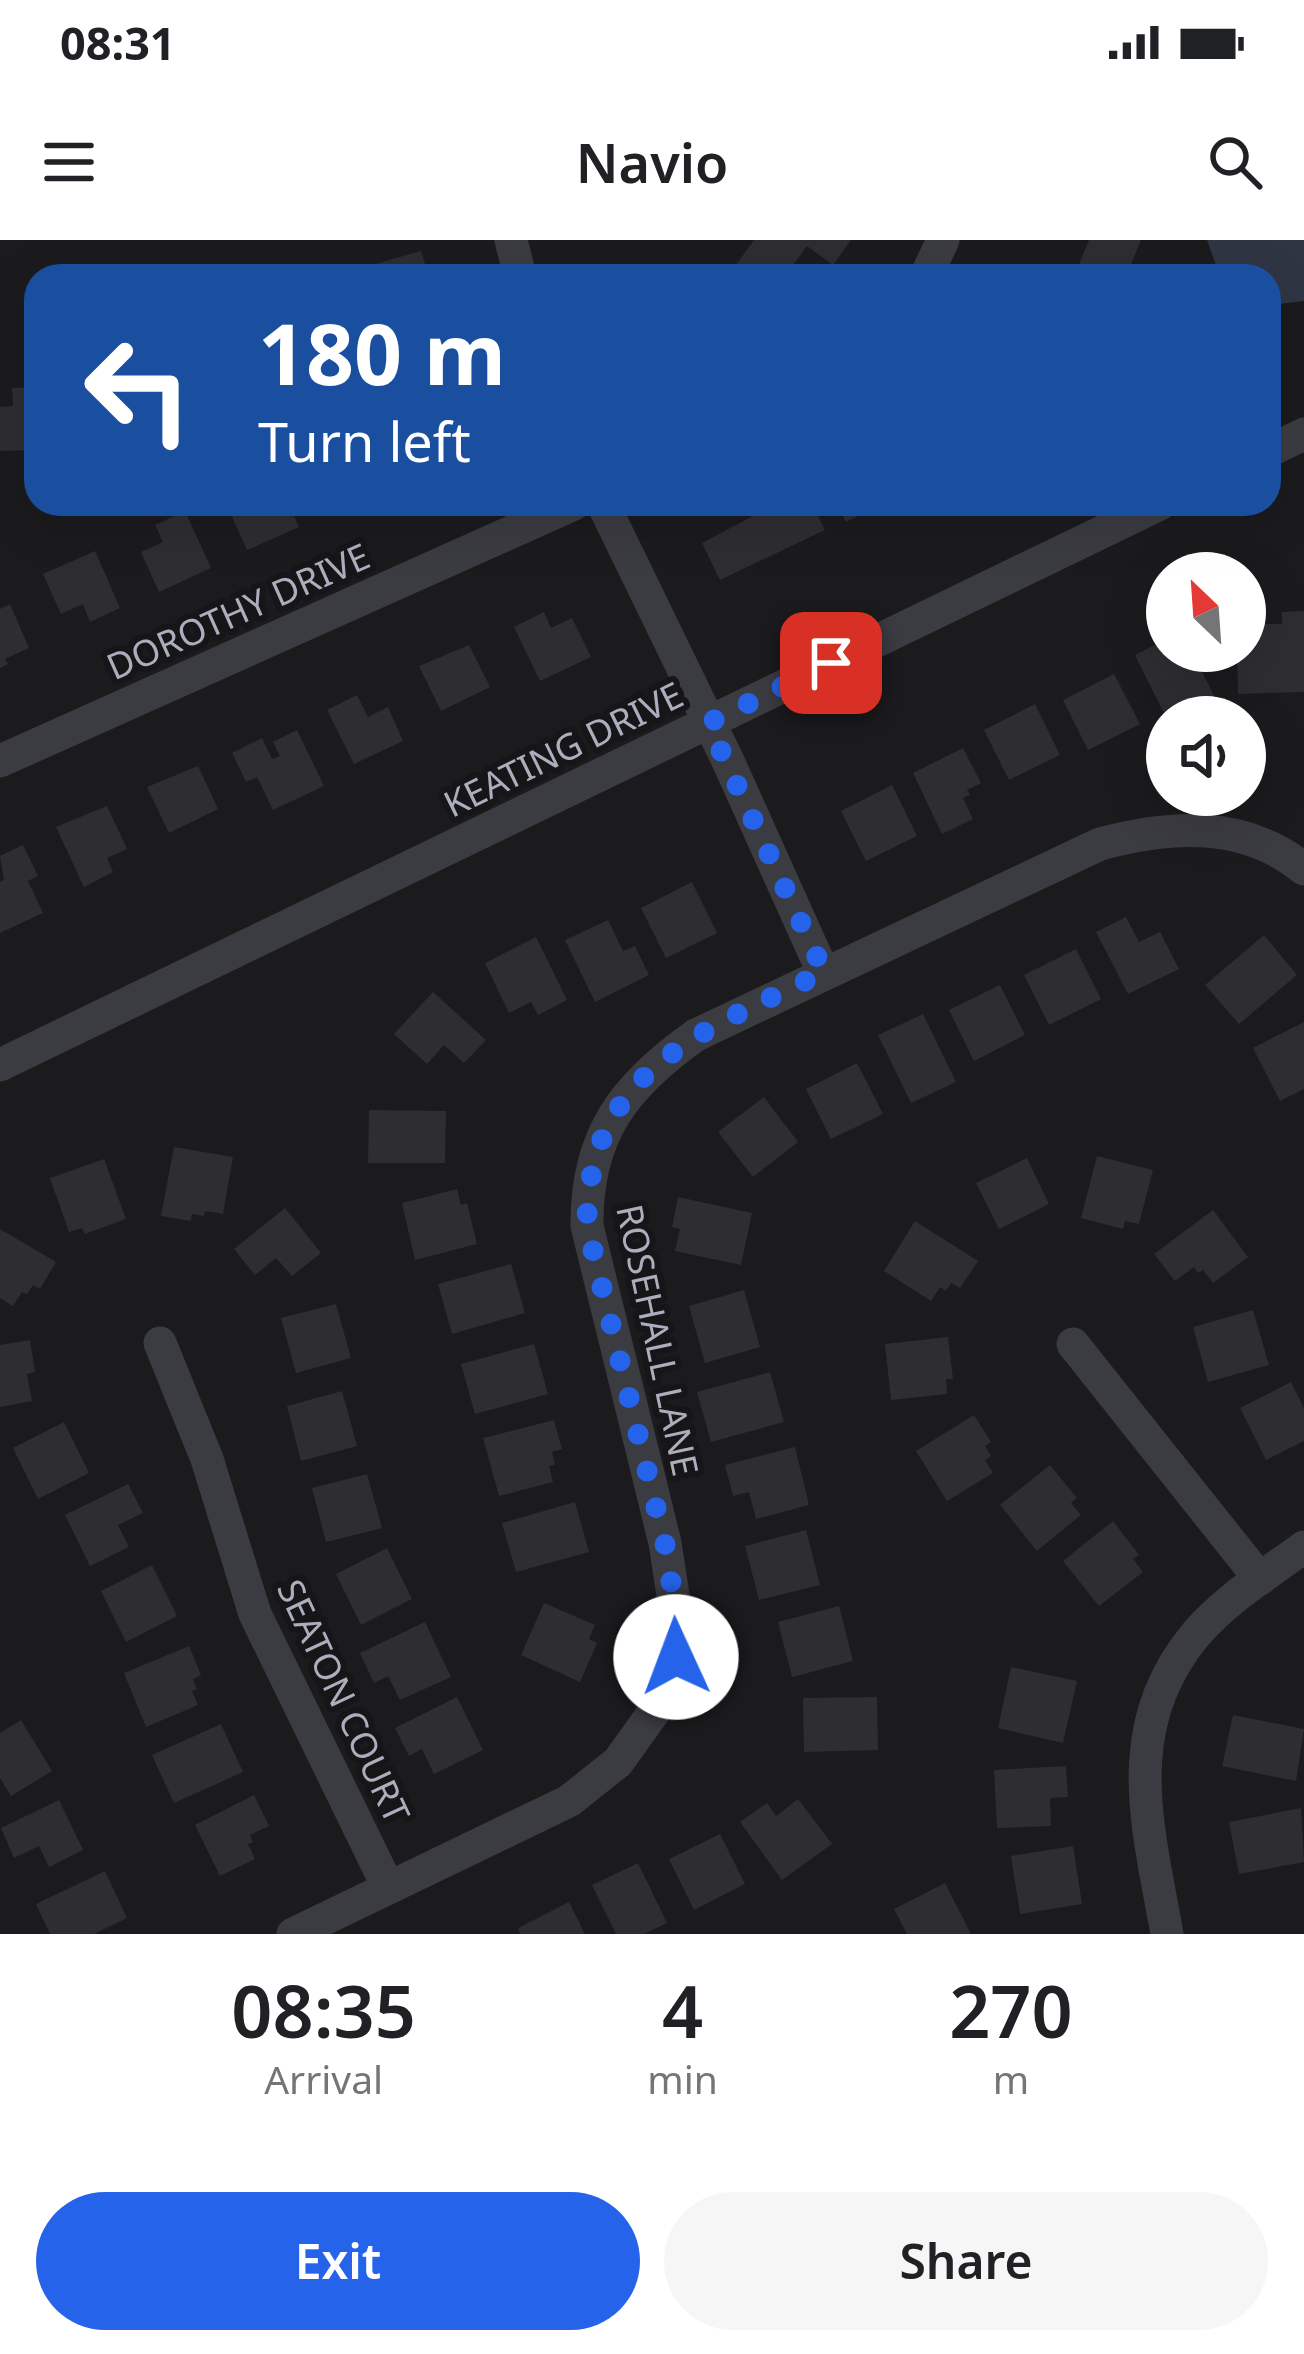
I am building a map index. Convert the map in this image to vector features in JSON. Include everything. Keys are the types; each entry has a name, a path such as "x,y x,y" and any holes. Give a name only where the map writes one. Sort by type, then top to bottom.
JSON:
{"street":[{"name":"DOROTHY DRIVE","path":"0,761 547,516"},
{"path":"609,516 824,972"},
{"name":"KEATING DRIVE","path":"0,1065 1135,516"},
{"name":"ROSEHALL LANE","path":"293,1934 569,1801 618,1762 656,1709 676,1657 675,1608 665,1544 587,1226 586,1184 598,1142 630,1090 697,1035 1100,844 1148,831 1198,828 1279,848 1304,868"},
{"name":"SEATON COURT","path":"160,1343 207,1459 255,1614 388,1887"},
{"path":"1072,1344 1260,1580"},
{"path":"1167,1934 1142,1774 1149,1720 1171,1668 1198,1632 1304,1547"}],"water":[{"path":"1207,240 1304,240 1304,301 1281,304 1281,264 1216,264"}],"building":[{"path":"754,240 851,240 834,264 807,246 794,264 737,264"},
{"path":"1089,240 1141,240 1131,264 1079,264"},
{"path":"421,251 425,264 375,264"},
{"path":"12,388 24,388 24,450 0,451 0,407 13,406"},
{"path":"187,516 211,568 159,592 141,552 163,542 155,525"},
{"path":"232,516 294,516 299,527 247,550"},
{"path":"753,516 818,516 825,530 720,580 702,543"},
{"path":"95,551 120,608 90,622 83,604 61,614 43,574"},
{"path":"10,604 29,648 5,659 8,664 0,668 0,609"},
{"path":"1304,611 1304,692 1238,694 1237,672 1266,672 1266,624 1282,624 1282,612"},
{"path":"544,612 551,628 572,618 591,657 540,681 514,627"},
{"path":"469,645 490,687 441,711 419,666"},
{"path":"1146,650 1146,672 1202,672 1214,696 1156,696 1135,655"},
{"path":"1114,674 1140,724 1088,750 1063,700"},
{"path":"357,695 368,717 388,707 403,741 354,764 327,710"},
{"path":"1035,704 1060,755 1009,780 984,730"},
{"path":"297,730 324,786 273,810 257,777 246,782 232,753 262,738 272,759 280,756 273,742"},
{"path":"963,748 981,783 963,798 973,819 942,834 913,773"},
{"path":"198,766 218,809 169,833 147,787"},
{"path":"892,785 917,836 866,861 841,811"},
{"path":"107,806 127,849 107,858 113,872 84,887 56,827"},
{"path":"23,845 38,876 28,881 43,913 0,933 0,882 4,880 0,856"},
{"path":"692,882 717,933 666,958 641,908"},
{"path":"1126,917 1139,942 1160,932 1179,969 1128,994 1096,932"},
{"path":"608,920 623,951 635,946 649,975 595,1002 565,940"},
{"path":"1264,935 1297,975 1239,1024 1205,985"},
{"path":"536,937 567,1000 538,1015 531,1002 509,1013 485,963"},
{"path":"1076,949 1101,999 1049,1025 1024,975"},
{"path":"1000,985 1025,1035 974,1061 949,1010"},
{"path":"433,992 486,1040 464,1063 444,1045 427,1064 394,1034"},
{"path":"923,1014 956,1082 911,1103 878,1035"},
{"path":"1304,1022 1304,1089 1280,1101 1253,1048"},
{"path":"857,1063 883,1114 831,1139 806,1089"},
{"path":"764,1097 798,1142 753,1177 718,1132"},
{"path":"369,1110 446,1111 445,1163 368,1163"},
{"path":"174,1147 233,1157 223,1214 205,1211 204,1216 192,1214 191,1221 161,1216"},
{"path":"1097,1156 1153,1170 1139,1224 1125,1221 1123,1229 1081,1218"},
{"path":"1027,1158 1049,1204 999,1229 976,1183"},
{"path":"104,1159 126,1219 85,1234 82,1228 69,1232 50,1178"},
{"path":"457,1189 461,1205 467,1203 477,1244 415,1260 402,1203"},
{"path":"678,1197 752,1213 741,1265 675,1251 680,1229 672,1227"},
{"path":"285,1208 321,1253 292,1276 276,1258 255,1275 234,1249"},
{"path":"1213,1210 1248,1257 1213,1283 1194,1267 1175,1281 1154,1254"},
{"path":"915,1221 978,1261 960,1288 951,1283 946,1291 940,1287 931,1301 884,1271"},
{"path":"0,1229 56,1262 40,1289 33,1285 13,1306 0,1298"},
{"path":"511,1264 525,1313 452,1334 438,1284"},
{"path":"744,1290 760,1347 705,1363 689,1306"},
{"path":"336,1304 351,1358 296,1373 281,1318"},
{"path":"1253,1310 1269,1365 1208,1382 1193,1327"},
{"path":"948,1337 953,1379 946,1379 947,1394 891,1400 885,1344"},
{"path":"30,1340 35,1372 27,1374 32,1401 0,1407 0,1345"},
{"path":"534,1344 548,1394 475,1414 461,1364"},
{"path":"770,1372 784,1422 711,1442 697,1392"},
{"path":"1291,1382 1304,1408 1304,1441 1266,1460 1240,1408"},
{"path":"342,1391 357,1446 301,1461 287,1406"},
{"path":"974,1415 991,1442 985,1446 991,1456 985,1460 993,1473 947,1501 916,1451"},
{"path":"554,1420 562,1449 552,1452 553,1482 499,1496 483,1438"},
{"path":"64,1422 89,1473 38,1499 13,1448"},
{"path":"795,1447 809,1505 756,1519 749,1492 733,1496 725,1465"},
{"path":"1050,1465 1077,1498 1071,1503 1081,1515 1037,1551 1000,1505"},
{"path":"367,1474 382,1528 326,1542 312,1488"},
{"path":"128,1484 143,1513 118,1525 129,1547 90,1566 65,1515"},
{"path":"575,1502 589,1552 516,1572 502,1523"},
{"path":"1113,1521 1139,1555 1133,1559 1143,1572 1099,1606 1063,1561"},
{"path":"806,1530 820,1585 759,1600 745,1546"},
{"path":"387,1548 412,1599 361,1625 336,1574"},
{"path":"152,1565 177,1616 126,1642 101,1591"},
{"path":"544,1603 595,1625 589,1639 597,1643 580,1682 521,1655"},
{"path":"839,1606 853,1661 792,1677 778,1622"},
{"path":"425,1622 451,1677 400,1700 388,1676 374,1683 360,1653"},
{"path":"189,1646 201,1675 193,1679 198,1705 146,1727 124,1673"},
{"path":"1011,1667 1077,1681 1063,1743 998,1728"},
{"path":"457,1697 483,1750 434,1774 422,1749 409,1756 395,1728"},
{"path":"877,1697 878,1750 804,1752 803,1698"},
{"path":"1233,1715 1304,1729 1296,1781 1222,1766"},
{"path":"21,1720 52,1771 11,1796 0,1778 0,1733"},
{"path":"221,1724 243,1772 174,1803 152,1755"},
{"path":"1066,1766 1068,1797 1050,1798 1051,1826 997,1828 994,1770"},
{"path":"254,1795 269,1826 250,1835 253,1842 248,1844 255,1859 220,1876 195,1825"},
{"path":"798,1799 832,1844 782,1880 740,1822 767,1803 776,1816"},
{"path":"59,1800 83,1850 49,1867 39,1846 14,1858 1,1828"},
{"path":"1301,1808 1304,1862 1239,1874 1229,1822"},
{"path":"720,1834 745,1884 694,1910 669,1859"},
{"path":"1073,1846 1082,1904 1020,1914 1011,1856"},
{"path":"638,1863 667,1923 644,1934 616,1934 592,1885"},
{"path":"105,1871 127,1918 94,1934 50,1934 36,1904"},
{"path":"945,1883 971,1934 907,1934 894,1909"},
{"path":"569,1902 585,1934 520,1934 518,1928"}],"route":[{"path":"676,1657 675,1608 665,1544 608,1324 587,1226 586,1184 598,1142 630,1090 656,1064 697,1035 824,972 708,723 831,663"}]}
